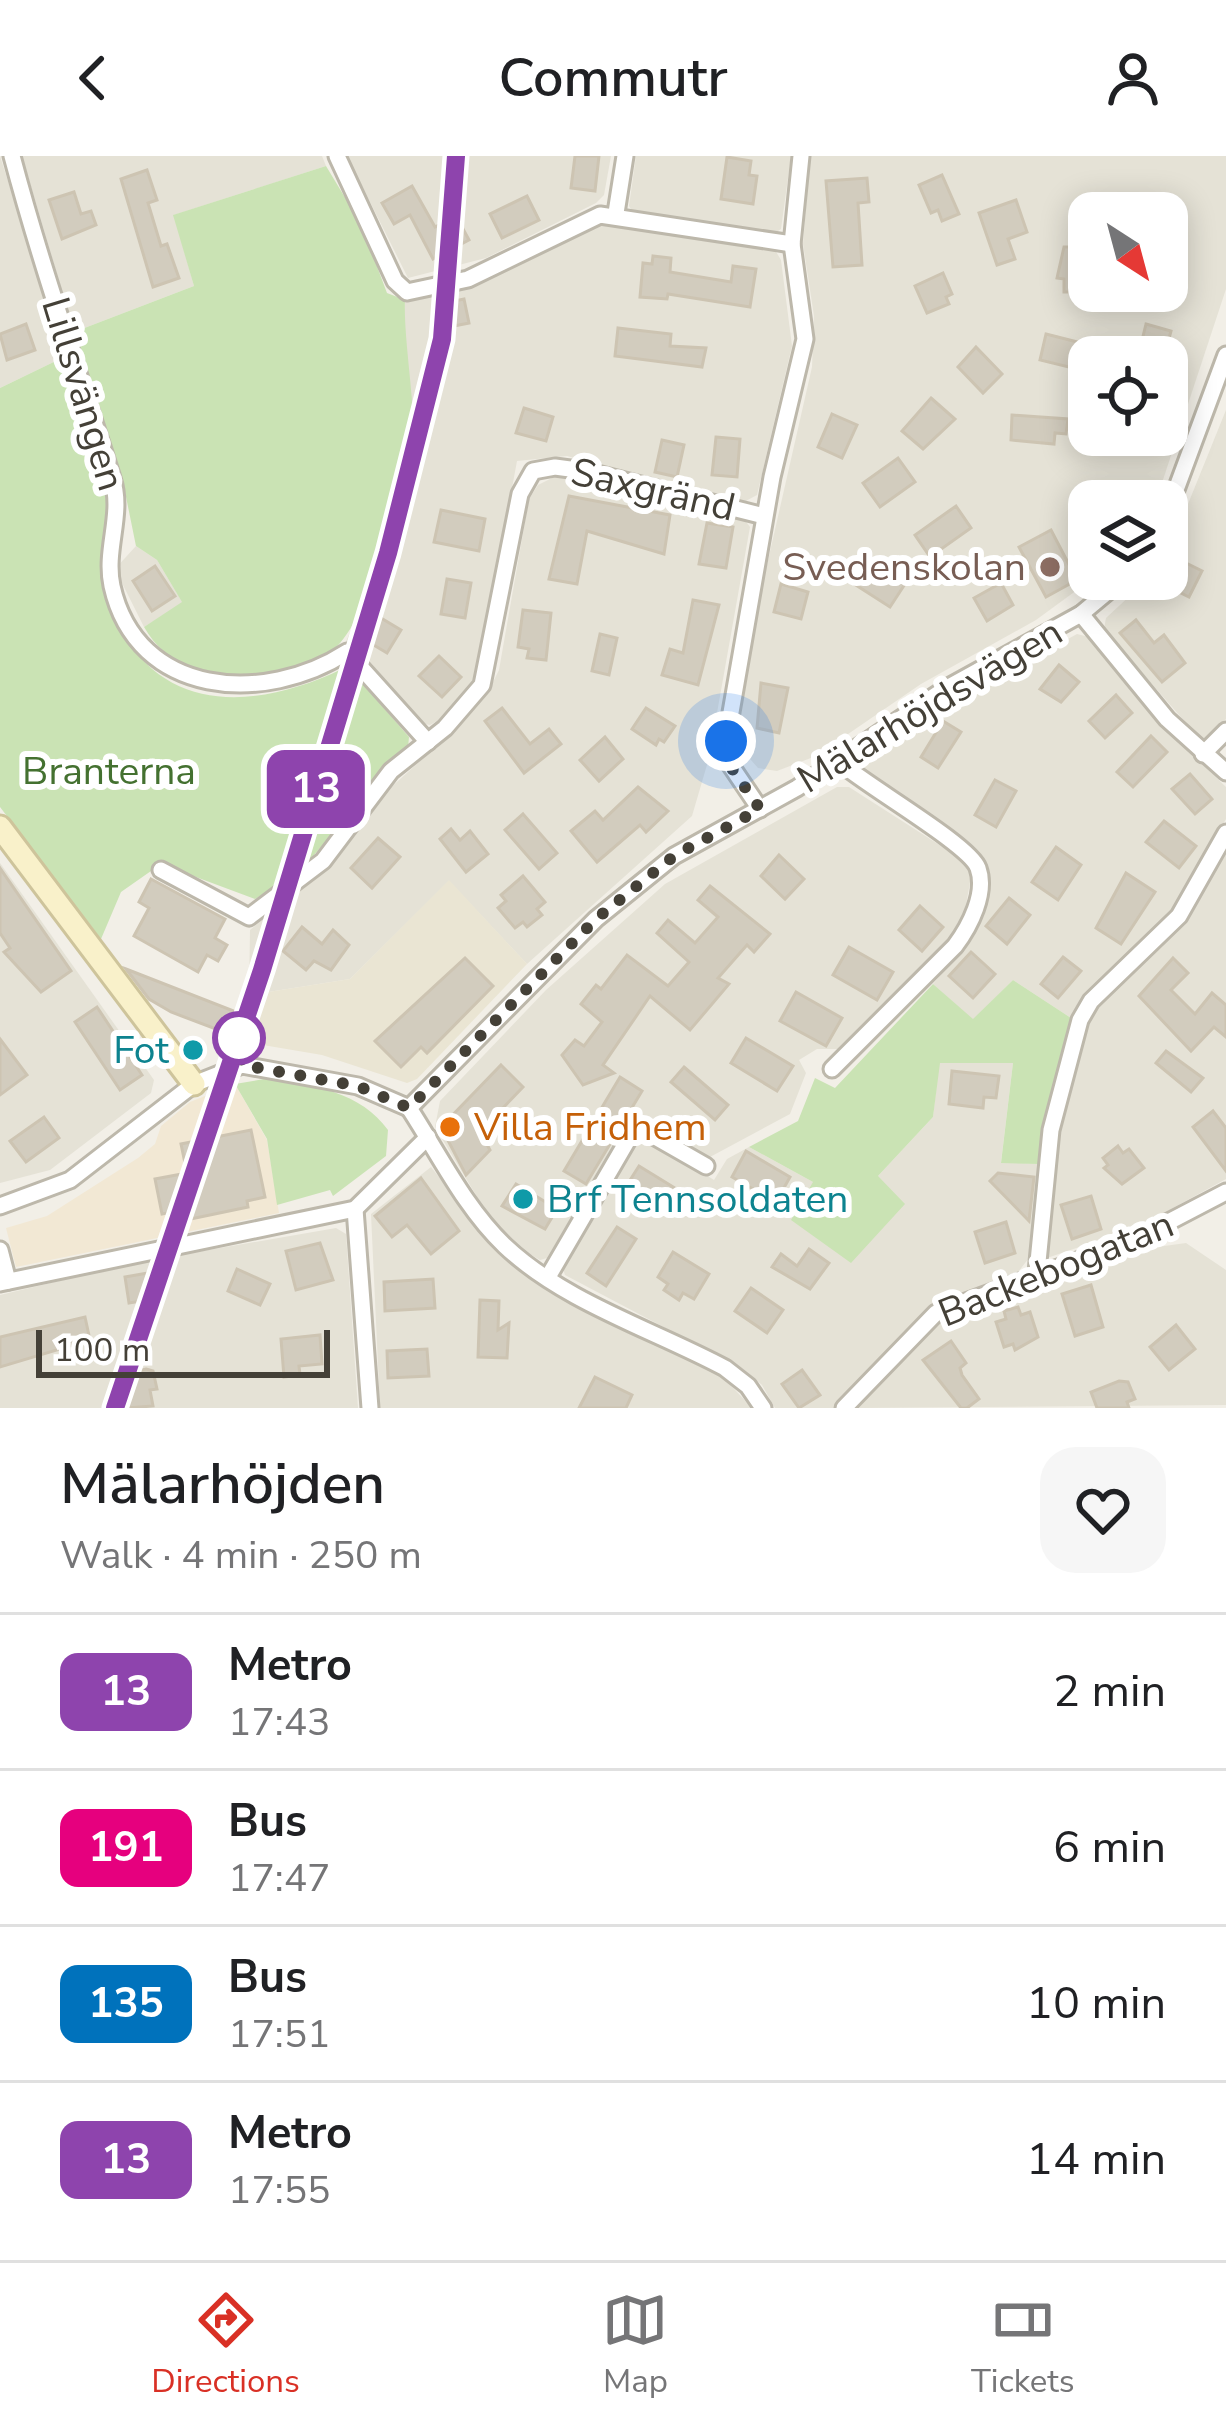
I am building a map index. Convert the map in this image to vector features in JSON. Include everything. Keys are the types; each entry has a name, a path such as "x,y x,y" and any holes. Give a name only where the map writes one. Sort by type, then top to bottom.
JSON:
{"street":[{"name":"Lillsvängen","path":"11,156 117,492 111,583 139,641 168,668 217,684 287,680 347,652 428,742"},
{"path":"337,156 401,288 419,291 468,279 600,214 616,213 627,222 792,244"},
{"path":"616,213 625,156"},
{"path":"760,809 729,764 726,741 764,516 805,339 792,244 801,156"},
{"path":"1180,480 1226,355"},
{"name":"Saxgränd","path":"428,742 482,685 520,494 525,479 540,467 584,471 764,516"},
{"name":"Mälarhöjdsvägen","path":"409,1108 596,919 674,856 760,809 945,689 1081,614 1098,600"},
{"path":"1081,614 1203,754 1226,772"},
{"path":"1203,754 1226,731"},
{"path":"161,870 249,917 260,913 322,861 391,771 428,742"},
{"path":"832,1069 956,946 971,923 980,877 971,854 865,785 838,760"},
{"path":"0,827 194,1084"},
{"path":"1037,1273 1051,1130 1080,1020 1103,989 1179,916 1226,832"},
{"path":"0,1206 70,1180 194,1084 242,1065 282,1068 358,1086 409,1108 484,1223 548,1277 725,1368 748,1386 763,1408"},
{"path":"548,1277 636,1126 706,1166"},
{"path":"0,1250 4,1282 356,1209 428,1137"},
{"name":"Backebogatan","path":"844,1408 936,1313 1134,1240 1226,1192"},
{"path":"356,1209 370,1408"}],"shaded area":[{"path":"0,156 64,357 0,388"},
{"path":"22,156 322,156 326,166 174,215 194,286 74,332"},
{"path":"347,156 611,156 604,195 596,203 486,258 408,278"},
{"path":"636,156 791,156 781,229 772,235 635,215 629,206"},
{"path":"810,156 1226,156 1226,289 1188,404 1188,336 1068,336 1068,456 1171,456 1163,480 1068,480 1068,597 1036,620 921,684 816,756 777,771 758,768 736,743 764,578 812,367 814,316 803,244"},
{"path":"600,222 775,250 781,260 792,346 757,495 742,503 567,456 517,461 477,678 444,717 430,725 420,723 359,648 344,646 374,578 384,534 405,300 437,296 494,275"},
{"path":"1226,410 1226,719 1208,738 1200,739 1104,629 1106,618 1125,600 1188,600 1188,504"},
{"path":"556,476 744,519 750,527 709,758 692,816 527,964 449,881 350,979 249,995 250,930 335,860 378,799 460,725 489,690 499,670 529,499 538,485"},
{"path":"136,546 157,560 183,603 144,627 115,569"},
{"path":"1077,634 1089,637 1164,727 1226,787 1226,819 1169,918 1089,991 1071,1018 1013,980 973,1020 933,984 974,936 990,883 987,863 959,835 861,773 861,764 926,717"},
{"path":"837,787 849,787 966,862 972,871 963,922 951,940 843,1049 817,1049 799,1060 806,1073 790,1114 710,1157 633,1114 547,1258 540,1260 513,1244 491,1220 435,1127 440,1101 546,990 665,884"},
{"path":"1226,849 1226,1179 1138,1227 1047,1258 1043,1248 1056,1131 1087,1016 1184,921"},
{"path":"0,863 154,1080 151,1093 50,1170 0,1183"},
{"path":"449,880 527,964 417,1079 407,1083 322,1055 251,1043 249,995 350,979"},
{"path":"939,1063 1013,1063 1001,1162 1039,1164 1029,1258 1015,1276 930,1308 834,1408 775,1408 762,1385 743,1369 565,1275 562,1266 635,1143 648,1138 714,1180 727,1159 749,1147 813,1182 878,1176 933,1117"},
{"path":"235,1084 267,1140 279,1213 16,1267 6,1228 47,1216 138,1158 155,1144 161,1126 190,1102"},
{"path":"431,1167 478,1226 723,1377 752,1408 380,1408 371,1214"},
{"path":"336,1228 346,1234 358,1408 0,1408 0,1295 139,1262"},
{"path":"1186,1243 1226,1270 1226,1405 856,1408 922,1333 958,1307 1128,1251"}],"green space":[{"path":"326,166 361,224 387,293 405,300 412,457 357,616 328,655 307,668 280,675 200,670 163,651 144,627 182,602 157,560 136,546 124,487 74,332 194,286 173,215"},
{"name":"Branterna","path":"64,357 107,489 101,563 105,590 123,633 143,660 167,680 222,697 282,691 342,669 357,677 409,737 408,748 299,872 255,899 161,864 121,892 101,939 0,807 0,388"},
{"path":"1013,980 1071,1018 1039,1164 1001,1163 1013,1063 940,1063 933,1117 878,1176 905,1204 851,1263 791,1220 813,1182 749,1147 798,1121 815,1078 835,1088 933,984 973,1019"},
{"path":"270,1078 319,1087 364,1107 388,1130 386,1156 333,1196 330,1190 277,1205 267,1139 235,1084"}],"building":[{"path":"575,156 599,156 595,191 571,188"},
{"path":"727,157 751,161 749,175 757,176 753,204 721,199"},
{"path":"147,170 157,200 148,203 161,246 167,244 179,278 153,287 121,179"},
{"path":"942,175 959,214 942,221 938,210 931,213 919,185"},
{"path":"867,178 869,202 858,203 862,265 833,267 826,181"},
{"path":"412,186 435,227 456,216 469,240 433,259 410,215 394,224 382,203"},
{"path":"74,192 81,214 91,211 96,225 62,239 49,200"},
{"path":"527,196 539,220 502,238 490,214"},
{"path":"1016,200 1027,232 1008,239 1015,259 997,265 979,213"},
{"path":"1064,247 1068,247 1068,292 1064,292 1064,279 1057,278"},
{"path":"653,256 671,258 670,272 731,282 733,266 756,269 750,307 668,294 667,299 640,297 643,263 652,264"},
{"path":"943,273 952,294 946,297 949,304 927,313 915,286"},
{"path":"464,299 469,323 439,329 435,305"},
{"path":"26,324 35,350 7,360 0,334"},
{"path":"1146,324 1171,331 1170,336 1143,336"},
{"path":"618,328 671,334 670,346 706,348 702,367 615,356"},
{"path":"1046,334 1068,340 1068,367 1040,360"},
{"path":"976,347 1002,374 983,393 958,367"},
{"path":"931,398 955,419 923,449 902,431"},
{"path":"524,408 553,417 546,441 516,433"},
{"path":"832,414 857,425 842,458 818,447"},
{"path":"1012,415 1068,419 1066,434 1055,433 1054,444 1011,440"},
{"path":"716,437 740,439 737,477 712,475"},
{"path":"662,440 684,445 677,477 655,472"},
{"path":"898,458 915,482 880,507 863,483"},
{"path":"569,496 670,515 664,554 587,531 577,584 549,579"},
{"path":"956,506 971,528 930,557 915,535"},
{"path":"441,510 485,519 479,551 434,542"},
{"path":"707,523 733,527 726,568 699,564"},
{"path":"1051,530 1068,563 1068,585 1046,597 1019,547"},
{"path":"863,557 905,584 890,607 848,580"},
{"path":"1188,564 1202,571 1188,596"},
{"path":"155,566 175,596 152,611 133,581"},
{"path":"447,579 471,583 465,618 441,614"},
{"path":"1001,583 1013,605 987,621 974,598"},
{"path":"781,584 808,592 801,619 774,612"},
{"path":"693,600 719,605 698,685 662,675 670,649 683,653"},
{"path":"523,610 551,613 546,660 527,658 529,649 518,647"},
{"path":"376,615 401,630 387,653 362,638"},
{"path":"1136,620 1154,643 1164,635 1185,663 1162,682 1120,633"},
{"path":"600,634 617,638 609,675 592,671"},
{"path":"439,656 461,677 442,697 419,676"},
{"path":"1059,665 1079,682 1061,702 1040,689"},
{"path":"761,683 788,688 779,733 757,728"},
{"path":"1116,695 1132,713 1105,738 1089,721"},
{"path":"502,708 530,744 549,729 561,744 524,773 485,721"},
{"path":"646,708 675,726 664,742 659,739 656,745 632,729"},
{"path":"943,721 961,732 938,768 921,757"},
{"path":"1151,736 1167,752 1133,787 1117,772"},
{"path":"605,737 623,759 599,781 580,760"},
{"path":"1190,774 1212,799 1195,814 1172,789"},
{"path":"995,780 1016,791 996,827 975,815"},
{"path":"638,787 668,811 646,832 640,825 597,862 571,831 595,811 603,820"},
{"path":"523,814 557,853 539,869 505,830"},
{"path":"1164,821 1196,846 1179,868 1146,842"},
{"path":"451,829 460,840 470,831 488,854 466,872 440,839"},
{"path":"378,838 400,857 372,888 351,868"},
{"path":"1056,847 1081,865 1058,900 1032,882"},
{"path":"779,855 804,879 785,899 761,876"},
{"path":"0,868 71,971 41,992 4,952 10,948 0,933"},
{"path":"1126,873 1155,892 1121,944 1096,928"},
{"path":"523,876 545,902 537,909 542,915 527,927 523,922 515,928 498,908 506,901 501,895"},
{"path":"151,879 225,919 215,938 227,945 218,961 207,955 198,972 134,936 149,908 139,902"},
{"path":"710,886 770,934 754,952 747,945 718,978 729,984 690,1030 650,996 603,1065 614,1073 583,1085 562,1055 575,1040 584,1046 602,1022 581,1004 596,985 601,989 627,955 668,986 689,962 657,933 668,920 695,943 718,917 698,900"},
{"path":"1009,898 1030,915 1007,944 986,926"},
{"path":"920,906 943,927 922,951 899,930"},
{"path":"302,927 322,944 333,930 349,945 331,970 314,961 306,970 283,951"},
{"path":"849,947 893,972 877,1000 833,975"},
{"path":"971,952 995,974 973,998 949,976"},
{"path":"1063,957 1081,971 1058,998 1041,984"},
{"path":"465,958 493,986 427,1053 421,1047 401,1067 375,1041"},
{"path":"1173,958 1188,973 1171,990 1195,1014 1212,993 1226,1005 1226,1037 1214,1027 1191,1051 1139,996"},
{"path":"126,969 244,1015 245,1040 149,999"},
{"path":"796,992 842,1018 826,1046 780,1021"},
{"path":"97,1007 142,1075 120,1090 75,1022"},
{"path":"746,1038 793,1066 777,1091 731,1063"},
{"path":"0,1039 27,1075 0,1095"},
{"path":"1166,1051 1203,1078 1191,1092 1156,1063"},
{"path":"501,1065 523,1087 480,1132 490,1150 466,1175 441,1127"},
{"path":"684,1067 728,1105 715,1120 671,1082"},
{"path":"952,1071 999,1076 996,1098 984,1097 983,1108 949,1104"},
{"path":"620,1077 642,1091 586,1184 564,1171"},
{"path":"1213,1111 1226,1128 1226,1171 1193,1127"},
{"path":"44,1117 59,1138 26,1162 10,1141"},
{"path":"251,1130 265,1197 247,1201 248,1207 186,1220 184,1210 162,1214 155,1179 187,1173 181,1144"},
{"path":"1118,1146 1123,1153 1129,1149 1144,1168 1122,1184 1104,1168 1108,1165 1103,1158"},
{"path":"746,1151 790,1177 776,1202 732,1177"},
{"path":"639,1166 678,1190 664,1212 625,1188"},
{"path":"998,1173 1034,1177 1029,1221 990,1181"},
{"path":"421,1178 459,1231 431,1254 407,1225 392,1237 375,1216"},
{"name":"Brf Tennsoldaten","path":"516,1184 557,1209 545,1229 502,1206"},
{"path":"1091,1196 1101,1229 1072,1239 1061,1205"},
{"path":"1006,1222 1015,1253 985,1263 975,1232"},
{"path":"617,1227 636,1239 606,1286 587,1273"},
{"path":"320,1243 333,1280 296,1290 286,1251"},
{"path":"809,1249 829,1263 810,1289 772,1267 781,1254 797,1266"},
{"path":"673,1252 709,1274 694,1299 683,1293 679,1300 664,1290 668,1284 658,1277"},
{"path":"237,1269 270,1284 260,1305 228,1291"},
{"path":"159,1271 164,1297 129,1303 125,1277"},
{"path":"433,1279 435,1308 385,1311 384,1282"},
{"path":"1091,1285 1103,1327 1075,1336 1062,1294"},
{"path":"751,1288 783,1310 767,1333 735,1311"},
{"path":"480,1300 499,1301 498,1330 509,1323 507,1358 478,1357"},
{"path":"1018,1307 1021,1315 1030,1312 1038,1337 1015,1350 1013,1344 1004,1347 996,1322 1006,1319 1004,1311"},
{"path":"85,1317 90,1340 0,1367 0,1337"},
{"path":"1176,1325 1195,1349 1169,1370 1150,1347"},
{"path":"320,1335 322,1364 299,1366 300,1375 284,1377 281,1339"},
{"path":"951,1341 966,1363 960,1368 962,1375 979,1399 967,1408 961,1408 923,1360"},
{"path":"427,1349 429,1376 388,1378 387,1351"},
{"path":"802,1370 820,1395 799,1408 782,1384"},
{"path":"153,1371 157,1389 150,1390 153,1406 126,1408 119,1375"},
{"path":"595,1377 632,1395 626,1408 579,1408"},
{"path":"1128,1382 1135,1399 1127,1402 1129,1408 1097,1408 1091,1392"}],"metro line":[{"name":"13","path":"115,1408 262,970 388,553 442,339 456,156"}],"place":[{"name":"Svedenskolan","path":"1050,567"},
{"name":"Fot","path":"193,1050"},
{"name":"Villa Fridhem","path":"450,1127"},
{"name":"Brf Tennsoldaten","path":"523,1199"}],"route":[{"path":"239,1038 242,1065 282,1068 358,1086 409,1108 596,919 674,856 760,809 729,764 726,741"}]}
